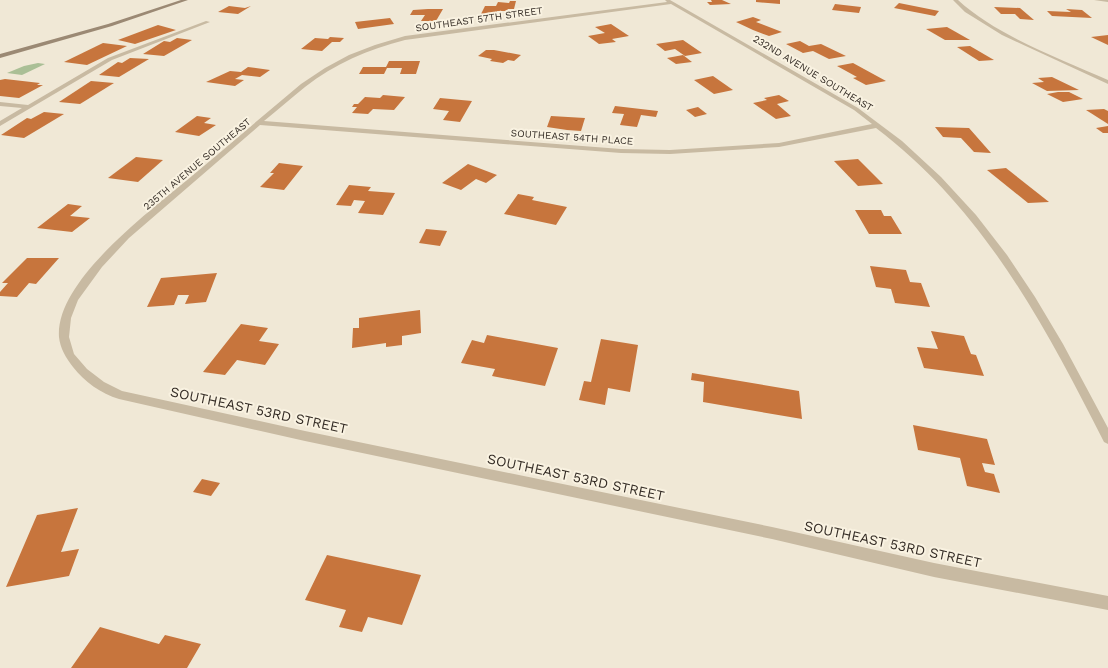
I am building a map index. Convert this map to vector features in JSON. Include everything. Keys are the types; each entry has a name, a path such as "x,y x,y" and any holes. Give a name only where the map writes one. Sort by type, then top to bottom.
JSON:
{"main road":[{"path":"0,56 103,27 186,0"}],"street":[{"path":"955,0 967,11 1004,34 1108,82"},
{"path":"1096,0 1108,1"},
{"name":"SOUTHEAST 57TH STREET","path":"384,42 438,32 669,2"},
{"name":"232ND AVENUE SOUTHEAST","path":"669,2 830,93 879,125 932,171 980,223 1038,308 1064,353 1108,439"},
{"path":"0,124 118,55 208,22"},
{"name":"235TH AVENUE SOUTHEAST","path":"63,339 66,320 86,277 132,231 303,85 327,67 384,42"},
{"path":"0,104 30,107"},
{"name":"SOUTHEAST 54TH PLACE","path":"261,122 621,151 670,152 778,145 879,125"},
{"name":"SOUTHEAST 53RD STREET","path":"63,339 71,357 82,371 96,383 119,395 328,441 772,533 934,570 1108,602"}],"green space":[{"path":"38,63 45,64 22,75 7,73 24,66"}],"building":[{"path":"711,0 722,0 731,4 710,5 707,2 712,2"},
{"path":"756,0 780,0 780,4 756,2"},
{"path":"510,1 516,1 514,9 497,11 496,15 481,14 485,6 496,6 498,2 509,3"},
{"path":"899,3 939,11 935,16 894,8"},
{"path":"835,4 861,7 859,13 832,10"},
{"path":"229,6 245,8 251,6 238,14 218,12"},
{"path":"994,7 1020,8 1034,20 1020,19 1015,14 1001,14"},
{"path":"443,9 436,21 421,21 425,15 410,15 413,10"},
{"path":"1066,9 1082,10 1092,18 1052,16 1047,11 1071,12"},
{"path":"753,17 761,20 756,22 782,32 769,36 736,22"},
{"path":"390,18 394,24 358,29 355,22"},
{"path":"611,24 629,36 612,39 616,42 599,44 588,36 605,33 595,27"},
{"path":"158,25 176,30 135,44 118,40"},
{"path":"947,27 970,40 945,40 926,29"},
{"path":"1108,35 1108,45 1091,37"},
{"path":"330,37 344,38 340,42 332,42 322,51 301,49 315,38 328,39"},
{"path":"177,38 192,40 164,56 143,54 164,41 170,42"},
{"path":"683,40 702,53 685,56 675,49 665,51 656,44"},
{"path":"800,41 809,46 821,44 846,56 829,59 813,51 803,53 786,44"},
{"path":"103,43 127,46 87,65 64,62"},
{"path":"970,46 994,60 979,61 957,47"},
{"path":"486,50 521,55 514,61 508,60 503,63 490,61 492,59 478,56"},
{"path":"683,55 692,62 676,64 667,58"},
{"path":"130,58 149,59 119,77 99,75 118,62 122,63"},
{"path":"389,61 420,61 416,74 400,74 402,68 387,68 384,74 359,74 363,67 386,67"},
{"path":"853,63 886,81 866,85 853,78 857,77 837,66"},
{"path":"248,67 270,70 260,77 242,75 235,79 244,80 235,86 206,82 230,71 241,72"},
{"path":"713,76 733,90 714,94 694,80"},
{"path":"1052,77 1079,90 1047,91 1032,83 1044,82 1038,78"},
{"path":"5,79 40,83 37,85 43,85 19,98 0,96 0,80"},
{"path":"91,81 114,83 80,104 59,102"},
{"path":"1069,92 1083,99 1063,102 1047,94"},
{"path":"383,95 405,97 394,110 373,109 368,114 352,113 357,107 352,107 354,104 358,104 365,97 380,98"},
{"path":"779,95 789,101 777,104 791,116 776,119 753,103 767,100 764,98"},
{"path":"440,98 472,101 460,122 443,120 449,111 433,109"},
{"path":"615,106 658,111 656,117 641,115 637,127 620,125 624,114 612,113"},
{"path":"698,107 707,114 695,117 686,110"},
{"path":"1104,109 1108,111 1108,124 1086,110"},
{"path":"44,112 64,114 24,138 1,135 27,118 31,119"},
{"path":"197,116 211,118 204,123 216,125 199,136 175,132"},
{"path":"551,116 585,118 581,131 547,127"},
{"path":"1108,126 1108,133 1103,133 1096,128"},
{"path":"935,127 969,128 991,153 974,152 961,138 943,137"},
{"path":"136,157 163,160 138,182 108,178"},
{"path":"858,159 883,184 858,186 834,161"},
{"path":"279,163 303,166 284,190 260,187 274,173 270,173"},
{"path":"468,164 497,175 486,183 476,179 461,190 442,183"},
{"path":"1006,168 1049,202 1028,203 987,170"},
{"path":"349,185 371,187 368,191 395,193 383,215 358,213 365,201 354,200 351,206 336,205"},
{"path":"518,194 534,197 532,200 567,207 556,225 504,214"},
{"path":"68,204 82,206 70,216 90,218 72,232 37,228"},
{"path":"855,210 881,210 884,216 891,216 902,234 869,234"},
{"path":"426,229 447,231 440,246 419,243"},
{"path":"27,258 59,258 36,284 29,283 17,297 0,296 0,292 8,283 2,283"},
{"path":"870,266 906,270 910,282 921,283 930,307 895,303 891,289 876,287"},
{"path":"217,273 206,302 185,304 189,295 178,295 174,305 147,307 161,278"},
{"path":"420,310 421,333 402,336 402,345 386,347 386,343 352,348 353,328 359,328 359,318"},
{"path":"241,324 268,328 259,341 279,344 265,365 237,360 225,375 203,372"},
{"path":"931,331 964,336 971,354 976,355 984,376 924,368 917,347 938,349"},
{"path":"487,335 558,348 545,386 492,376 495,369 461,363 472,340 484,343"},
{"path":"601,339 638,345 630,392 608,388 605,405 579,400 584,381 591,382"},
{"path":"692,373 799,391 802,419 703,402 704,382 691,380"},
{"path":"913,425 987,439 995,465 982,463 985,472 994,474 1000,493 967,486 960,458 918,450"},
{"path":"202,479 220,483 211,496 193,492"},
{"path":"78,508 61,552 79,549 69,576 6,587 37,515"},
{"path":"327,555 421,575 402,625 368,617 362,632 339,627 346,610 305,600"},
{"path":"100,627 159,644 165,635 201,644 187,668 71,668"}]}
